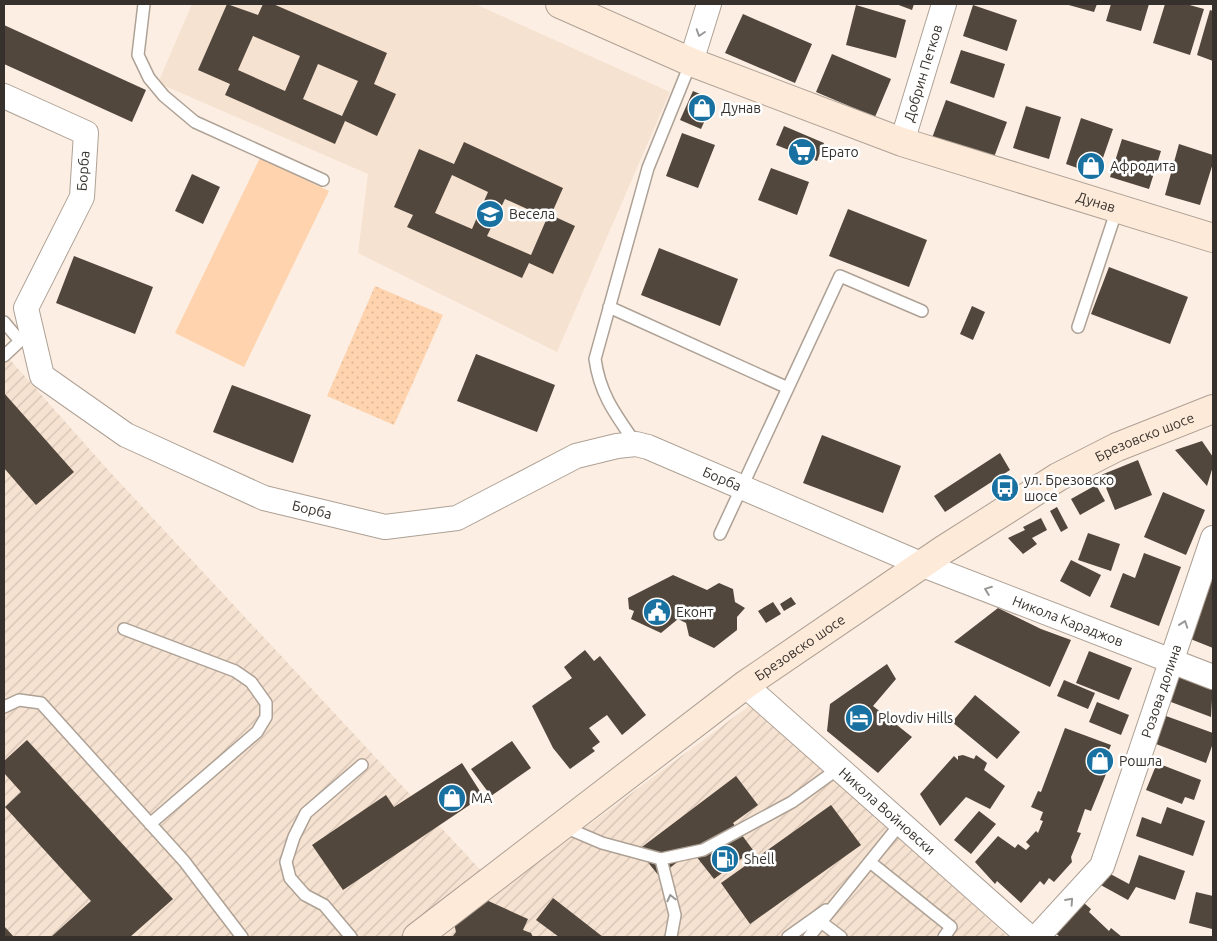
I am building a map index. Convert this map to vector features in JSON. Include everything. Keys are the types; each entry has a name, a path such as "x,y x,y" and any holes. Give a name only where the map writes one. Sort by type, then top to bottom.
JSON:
{"main road":[{"name":"Дунав","path":"560,4 691,62 902,142 1213,238"},
{"name":"Брезовско шосе","path":"417,937 745,686 922,565 1058,477 1117,447 1213,409"}],"street":[{"path":"691,62 709,4"},
{"name":"Добрин Петков","path":"902,142 944,4"},
{"name":"Борба","path":"4,96 86,133 82,197 26,308 26,338 42,376 126,435 264,498 385,527 457,518 576,456 617,446 636,444 648,446 922,565"},
{"name":"Розова долина","path":"1037,937 1102,866 1213,538"},
{"name":"Никола Караджов","path":"922,565 1213,677"},
{"name":"Никола Войновски","path":"745,686 1029,937"}],"lane":[{"path":"144,4 138,55 149,78 164,96 195,122 323,180"},
{"path":"636,444 609,403 598,382 595,359 648,168 691,62"},
{"path":"1078,327 1117,209"},
{"path":"720,534 840,276 922,311"},
{"path":"609,307 788,388"},
{"path":"4,322 26,338 4,356"},
{"path":"124,629 234,671 251,682 266,703 266,717 257,732 150,824"},
{"path":"4,707 19,700 40,703 184,861 242,937"},
{"path":"351,937 324,905 305,895 290,878 286,862 294,837 306,813 362,765"},
{"path":"562,826 602,842 661,859 703,850 792,802 839,768"},
{"path":"809,937 900,823"},
{"path":"661,859 675,915 671,937"},
{"path":"870,862 951,927 944,937"},
{"path":"788,937 835,904"},
{"path":"821,922 841,937"}],"shaded area":[{"name":"Весела","path":"192,4 475,4 670,92 557,352 358,253 368,174 158,83"},
{"path":"260,158 329,191 244,367 175,333"},
{"path":"375,286 443,315 394,425 327,396"},
{"path":"4,353 109,471 500,891 753,703 1008,937 4,937"}],"building":[{"path":"227,4 258,15 263,4 273,4 387,53 374,84 396,94 377,136 345,121 335,144 225,95 230,84 198,70","holes":["253,36 300,56 285,91 238,70","318,64 358,81 342,116 303,99"]},
{"path":"896,4 914,4 912,10"},
{"path":"1065,4 1097,4 1094,12"},
{"path":"1111,4 1149,4 1141,31 1106,21"},
{"path":"1165,4 1186,4 1204,9 1190,55 1153,43"},
{"path":"856,5 906,20 896,58 846,45"},
{"path":"973,5 1017,20 1007,51 963,36"},
{"path":"1210,10 1213,11 1213,61 1197,55"},
{"path":"743,14 812,44 795,83 725,53"},
{"path":"4,25 146,90 132,122 4,64"},
{"path":"961,50 1005,64 994,98 950,83"},
{"path":"832,54 891,79 875,117 816,92"},
{"path":"693,91 714,100 701,129 680,120"},
{"path":"946,100 1007,122 993,160 932,138"},
{"path":"1026,106 1061,117 1049,159 1013,148"},
{"path":"1081,118 1113,129 1097,175 1066,164"},
{"path":"784,126 824,143 817,161 776,145"},
{"path":"682,133 715,145 698,188 666,176"},
{"path":"1122,139 1161,151 1149,189 1110,177"},
{"path":"464,142 563,188 551,215 575,226 553,274 529,263 522,278 407,227 413,215 394,207 419,149 454,164","holes":["452,175 488,192 472,229 435,213","505,199 547,218 531,255 487,236"]},
{"path":"1179,144 1213,155 1213,163 1200,205 1165,195"},
{"path":"771,168 809,182 797,215 758,200"},
{"path":"192,174 220,187 203,224 175,211"},
{"path":"848,209 927,240 909,287 829,256"},
{"path":"659,248 738,279 720,326 641,295"},
{"path":"74,256 153,287 135,334 56,303"},
{"path":"1109,267 1188,297 1170,344 1091,314"},
{"path":"972,306 985,312 973,340 960,334"},
{"path":"476,354 555,385 537,432 457,401"},
{"path":"232,385 311,415 293,463 213,432"},
{"path":"4,393 74,472 36,505 4,468"},
{"path":"822,435 901,466 883,513 803,483"},
{"path":"1202,441 1213,457 1213,466 1207,486 1175,450"},
{"path":"1000,453 1010,470 945,512 934,496"},
{"path":"1138,460 1152,495 1115,510 1101,475"},
{"path":"1096,485 1105,501 1080,515 1071,499"},
{"path":"1163,492 1205,510 1186,555 1144,537"},
{"path":"1057,507 1068,528 1061,532 1050,511"},
{"path":"1041,518 1047,530 1032,538 1037,544 1023,554 1008,538 1025,530 1023,527"},
{"path":"1088,533 1120,544 1111,571 1078,560"},
{"path":"1213,552 1213,648 1188,638"},
{"path":"1144,553 1181,567 1159,626 1110,607 1123,573 1135,578"},
{"path":"1071,560 1101,575 1090,597 1060,581"},
{"path":"673,575 707,590 719,583 733,589 735,602 745,608 737,617 737,630 714,648 689,636 686,623 678,619 661,633 631,619 634,611 629,609 628,598"},
{"path":"791,597 796,604 784,611 780,604"},
{"path":"773,602 781,614 766,623 758,611"},
{"path":"998,608 1041,629 1071,640 1050,687 954,642"},
{"path":"585,650 594,661 600,656 646,715 622,735 607,715 589,728 600,742 592,748 595,751 570,769 553,748 532,706 572,678 564,667"},
{"path":"1089,651 1132,668 1119,700 1076,683"},
{"name":"Plovdiv Hills","path":"887,664 896,679 873,706 912,737 878,773 827,731 830,704"},
{"path":"1175,667 1213,682 1211,717 1163,699"},
{"path":"1064,680 1095,693 1088,709 1057,696"},
{"path":"975,695 1020,732 997,759 952,722"},
{"path":"1097,702 1129,715 1121,735 1089,722"},
{"path":"1166,716 1213,733 1213,743 1206,763 1156,744"},
{"path":"1065,728 1111,745 1100,772 1106,774 1091,811 1085,809 1077,832 1081,833 1071,857 1072,862 1054,882 1049,878 1044,885 1040,881 1021,903 997,881 995,884 975,862 998,836 1015,848 1018,844 1026,850 1030,846 1026,842 1036,831 1038,833 1043,821 1040,820 1043,812 1031,807 1038,791 1041,792"},
{"path":"27,740 173,899 130,937 51,937 91,901 5,807 21,792 4,773 4,761"},
{"path":"512,741 531,768 491,796 471,769"},
{"path":"963,755 974,759 976,755 987,763 984,770 1005,786 990,809 966,797 940,826 920,794 954,756 958,760 958,756"},
{"path":"462,763 483,796 343,890 312,845 386,795 394,807"},
{"path":"1157,763 1201,780 1194,800 1185,797 1182,804 1146,790"},
{"path":"736,776 758,805 733,823 753,850 714,879 692,851 659,876 638,850"},
{"path":"831,805 861,845 750,924 721,883"},
{"path":"1167,807 1205,821 1193,856 1136,836 1142,817 1161,824"},
{"path":"979,811 996,824 971,854 954,840"},
{"path":"1139,855 1185,871 1175,900 1136,887 1128,900 1097,883 1103,870 1129,884"},
{"path":"1196,892 1213,896 1212,929 1189,923"},
{"path":"1077,897 1091,909 1089,912 1109,931 1111,928 1122,937 1060,937 1050,928"},
{"path":"553,898 603,937 559,937 536,920"},
{"path":"484,899 528,919 523,930 531,933 533,937 453,936 456,932 454,923"},
{"path":"4,926 14,937 4,937"}],"place":[{"name":"Дунав","path":"702,108"},
{"name":"Ерато","path":"802,152"},
{"name":"Афродита","path":"1091,166"},
{"name":"Весела","path":"490,214"},
{"name":"ул. Брезовско шосе","path":"1005,488"},
{"name":"Еконт","path":"657,612"},
{"name":"Plovdiv Hills","path":"859,718"},
{"name":"Рошла","path":"1100,761"},
{"name":"МА","path":"452,798"},
{"name":"Shell","path":"725,859"}]}
